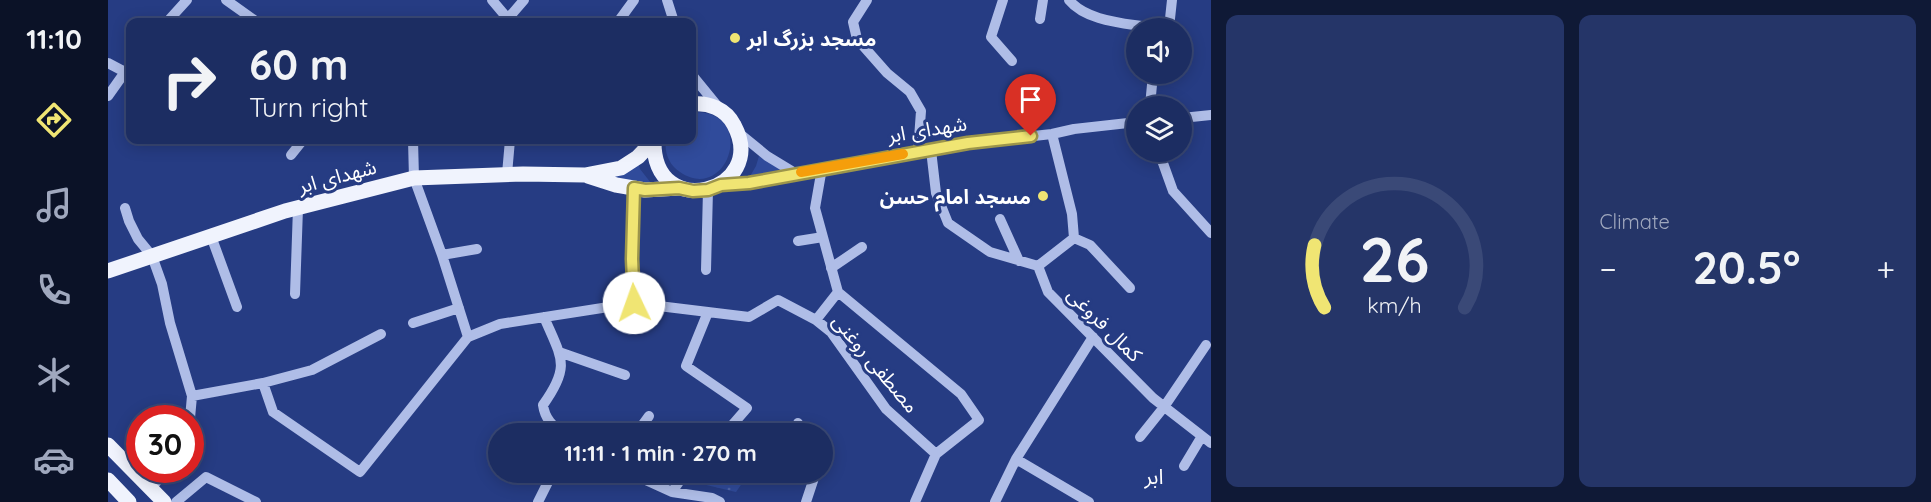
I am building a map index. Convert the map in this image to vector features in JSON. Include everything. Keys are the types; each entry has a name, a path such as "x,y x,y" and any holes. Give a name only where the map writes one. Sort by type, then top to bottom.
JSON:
{"main road":[{"path":"585,175 645,190 679,188 693,191 714,188 732,175 739,162 741,148 739,133 732,120 722,110 708,104 696,104"},
{"path":"585,175 621,168 638,157 650,144"},
{"path":"654,144 653,154 658,168 667,180 679,188"},
{"name":"شهدای ابر","path":"108,271 298,208 414,178 507,174 585,175"},
{"path":"108,445 164,502"},
{"path":"108,480 129,502"}],"street":[{"path":"171,18 187,0"},
{"path":"226,0 251,18"},
{"path":"492,0 504,18"},
{"path":"509,18 524,0"},
{"path":"621,18 634,0"},
{"path":"667,0 673,18"},
{"path":"866,0 853,22 857,39 887,73 910,92 921,111 918,152"},
{"path":"1003,0 991,37 1012,61"},
{"path":"1040,19 1043,0"},
{"path":"1069,0 1080,4 1095,16 1126,22"},
{"path":"1170,18 1172,0"},
{"path":"108,63 126,70"},
{"path":"108,96 126,75"},
{"path":"696,80 722,110"},
{"path":"1192,118 1210,118"},
{"name":"شهدای ابر","path":"714,188 968,143 1126,123"},
{"path":"739,133 767,156 795,173"},
{"path":"1052,134 1072,214 1074,238"},
{"path":"291,155 300,144"},
{"path":"263,383 273,412 360,472 468,338 442,255 414,178 413,144"},
{"path":"507,174 510,144"},
{"path":"931,150 936,193 948,223 990,252 1038,266 1074,238"},
{"path":"1163,162 1173,191 1211,233"},
{"path":"822,168 815,208 838,292 960,394 979,420 936,454 915,502"},
{"path":"634,188 632,259 634,303"},
{"path":"706,270 714,188"},
{"path":"125,208 138,239 152,256 162,284 170,323 192,396 191,405"},
{"path":"295,294 298,208"},
{"path":"1000,219 1019,261"},
{"path":"211,236 237,307"},
{"path":"798,241 823,237"},
{"path":"1074,238 1090,245 1130,288"},
{"path":"831,268 862,247"},
{"path":"442,255 477,249"},
{"name":"کمال فروغی","path":"1038,266 1048,292 1164,407 1207,439"},
{"path":"816,320 838,292"},
{"name":"مصطفی روغنی","path":"468,338 500,324 634,303 750,317 778,300 816,320 831,332 886,409 936,454"},
{"path":"413,323 459,308"},
{"path":"708,312 686,366 747,408 735,423"},
{"path":"544,317 560,352 562,374 543,405 544,415 551,423"},
{"path":"192,396 263,383 312,370 381,334"},
{"path":"995,502 1016,459 1093,337"},
{"path":"1140,438 1206,345"},
{"path":"560,352 625,375"},
{"path":"644,423 649,416"},
{"path":"1184,466 1207,439"},
{"path":"1016,459 1089,502"},
{"path":"176,502 206,477 256,502"},
{"path":"151,488 155,483"},
{"path":"538,502 548,483"},
{"path":"652,483 672,492 712,498 720,502"},
{"path":"672,492 678,483"},
{"path":"806,502 812,483"}],"shaded area":[{"path":"696,113 713,115 725,125 730,138 729,153 723,167 712,176 697,179 680,172 673,166 667,154 666,145 696,144"},
{"path":"759,156 786,172 749,178"},
{"path":"638,161 640,169 651,183 606,179"},
{"path":"698,483 742,483 736,492"}],"slow traffic":[{"path":"801,172 903,154"}],"place":[{"name":"مسجد بزرگ ابر","path":"735,38"},
{"name":"مسجد امام حسن","path":"1043,196"}],"district":[{"name":"ابر","path":"1154,476"}],"route":[{"path":"634,303 632,259 634,188 708,190 721,185 749,183 968,143 1031,136"}]}
